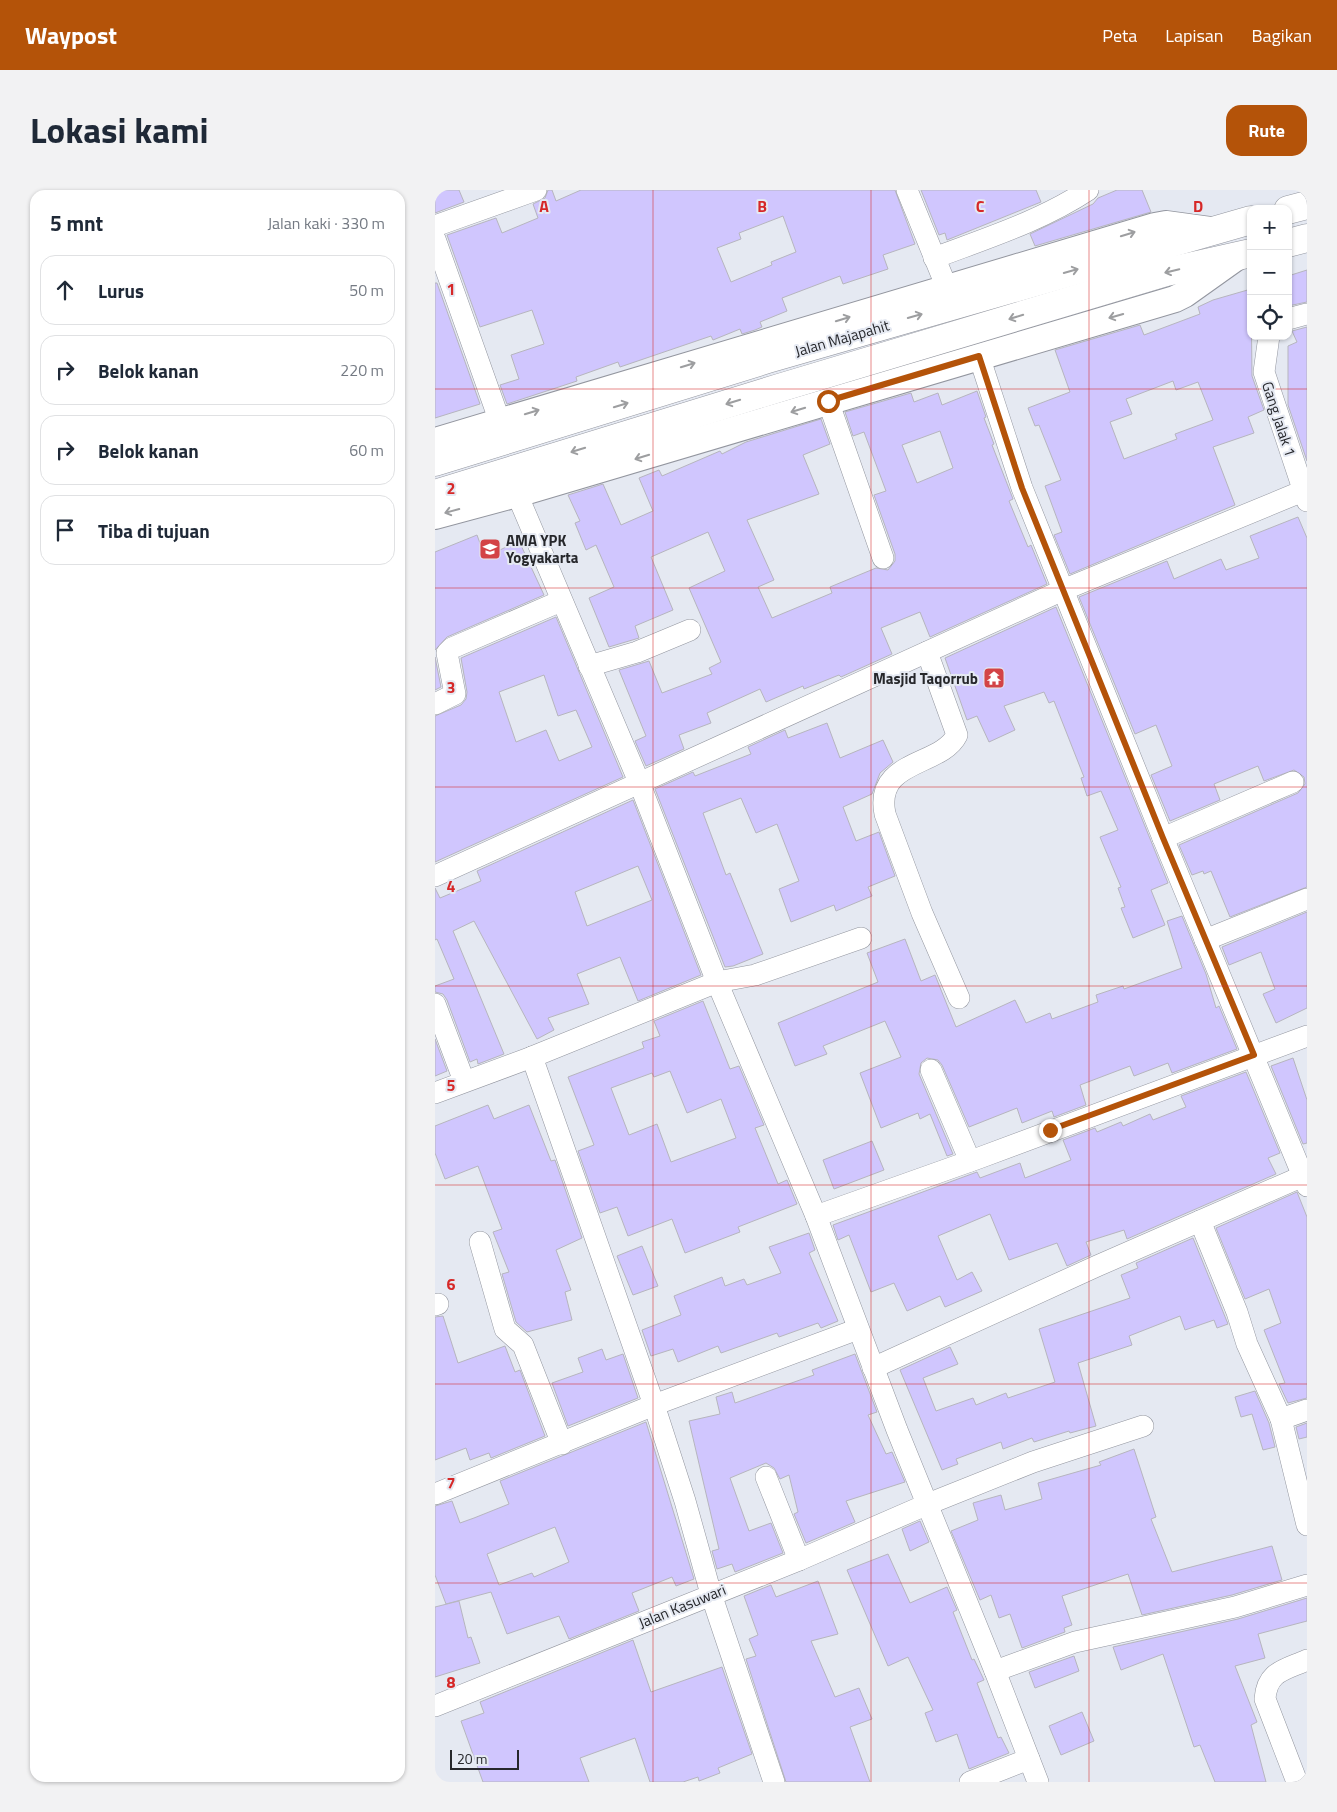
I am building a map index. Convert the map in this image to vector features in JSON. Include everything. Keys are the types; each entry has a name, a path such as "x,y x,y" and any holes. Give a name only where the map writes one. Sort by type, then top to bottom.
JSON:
{"highway":[{"path":"1292,209 1307,205"},
{"name":"Jalan Majapahit","path":"435,462 768,359 1210,230 1247,221"},
{"path":"1292,242 1307,238"},
{"name":"Jalan Majapahit","path":"435,494 484,491 789,385 1166,272 1244,255"}],"street":[{"path":"435,226 512,194 536,190"},
{"path":"907,190 947,288"},
{"path":"934,258 1007,231 1064,206 1088,190"},
{"path":"435,441 1155,226 1166,224 1210,230"},
{"path":"435,239 500,422"},
{"path":"435,516 484,491 517,494 1175,299 1244,255"},
{"path":"1292,318 1307,314"},
{"name":"Gang Jalak 1","path":"1268,340 1263,372 1305,496"},
{"path":"873,1368 1201,1221 1305,1181 1163,838 1022,488 979,356"},
{"path":"828,401 883,558"},
{"path":"517,494 639,782 717,982 816,1216 858,1330 1038,1782"},
{"path":"435,876 1063,590 1305,496"},
{"path":"445,700 455,691 447,653 452,648 561,601"},
{"path":"589,666 637,652 690,630"},
{"path":"927,652 957,735 954,741 946,747 901,771 891,781 883,802 885,814 922,913 959,998"},
{"path":"1163,838 1293,782"},
{"path":"1205,940 1307,898"},
{"path":"435,1094 717,982 755,974 861,938"},
{"path":"435,1004 464,1082"},
{"path":"816,1216 1307,1036"},
{"path":"532,1057 654,1405 685,1501 711,1594 774,1782"},
{"path":"931,1070 970,1161"},
{"path":"1201,1221 1237,1312 1247,1344 1281,1419 1307,1525"},
{"path":"480,1242 505,1329 523,1345 562,1444"},
{"path":"435,1494 654,1405 858,1330"},
{"path":"1281,1419 1307,1410"},
{"name":"Jalan Kasuwari","path":"435,1706 799,1560 927,1504 1033,1462 1143,1426"},
{"path":"766,1477 799,1560"},
{"path":"995,1671 1075,1642 1235,1607 1307,1585"},
{"path":"1297,1782 1265,1699 1266,1686 1270,1678 1307,1660"},
{"path":"970,1782 1029,1759"}],"building":[{"path":"435,190 459,190 464,202 435,213"},
{"path":"548,190 552,190 556,201 581,190 895,190 915,244 883,255 888,269 843,284 840,276 782,298 787,311 760,322 762,327 755,330 742,334 740,329 713,340 711,336 620,367 618,362 576,377 577,381 507,404 500,385 519,379 511,355 544,344 532,310 480,327 447,235 496,218 502,233 538,218 533,204 545,198","holes":["783,216 796,252 771,262 772,265 731,282 717,248 741,239 739,233"]},
{"path":"921,190 1036,190 1041,202 947,240 945,233 939,235"},
{"path":"1117,190 1142,190 1151,212 1035,246 1030,234 1093,204 1098,198"},
{"path":"1307,270 1307,302 1292,305 1292,275"},
{"path":"435,283 437,283 480,404 435,418"},
{"path":"1247,290 1247,340 1252,340 1252,376 1264,410 1248,417 1254,433 1213,447 1235,505 1070,574 1054,535 1062,532 1045,486 1061,480 1039,425 1035,426 1028,408 1070,392 1055,350 1140,325 1144,335 1200,314 1198,307 1213,300","holes":["1173,381 1176,390 1198,382 1213,420 1175,434 1177,439 1124,459 1110,422 1132,414 1126,399"]},
{"path":"1307,327 1307,461 1288,405 1288,346 1297,342 1292,331"},
{"path":"977,391 986,417 984,418 994,444 992,445 1013,499 1009,501 1028,547 1031,545 1047,584 930,637 920,612 881,628 892,654 841,677 839,675 804,689 803,686 766,702 760,689 707,713 711,723 679,735 684,749 646,766 635,741 646,736 619,670 649,661 662,693 712,674 709,668 721,662 689,588 725,571 708,532 651,557 673,610 635,626 639,638 609,647 589,598 614,587 596,545 586,550 575,523 580,521 568,495 603,484 621,525 653,511 639,478 659,470 662,476 720,451 722,454 746,442 821,419 830,444 803,455 819,494 747,520 774,580 758,587 772,618 832,593 830,587 876,568 888,570 895,561 895,554 874,495 886,491 864,432 853,436 845,412 911,393 914,402 938,393 942,405","holes":["940,431 953,468 917,483 902,445"]},
{"path":"1298,517 1307,538 1307,887 1230,917 1211,871 1204,874 1203,871 1192,875 1179,845 1298,793 1305,784 1304,777 1294,770 1264,781 1258,766 1214,784 1220,800 1170,821 1151,775 1172,766 1156,725 1135,734 1079,597 1167,561 1174,579 1221,559 1226,570 1259,558 1250,536"},
{"path":"477,535 485,557 519,541 544,595 447,637 435,650 435,552"},
{"path":"1056,607 1168,883 1151,890 1165,925 1133,938 1121,908 1125,907 1118,888 1121,887 1100,837 1118,830 1101,791 1087,796 1081,778 1084,777 1054,701 1049,703 1044,692 1004,706 1015,730 989,742 977,716 967,720 945,658"},
{"path":"556,617 623,777 435,862 435,716 461,705 466,699 467,692 461,658","holes":["544,675 558,716 576,710 592,747 559,761 546,730 516,742 499,692"]},
{"path":"435,657 441,687 435,690"},
{"path":"827,723 840,758 883,740 893,762 880,773 872,794 843,807 856,841 879,832 895,876 868,887 872,896 836,911 834,905 791,922 779,889 799,881 777,824 756,833 741,798 703,813 726,875 730,873 763,954 733,966 725,967 655,789 693,772 695,776 751,754 748,747 785,730 788,738"},
{"path":"633,800 701,975 638,1001 620,957 577,974 589,1004 548,1018 554,1030 537,1039 474,921 453,931 504,1054 478,1064 477,1059 470,1062 447,1000 443,994 435,992 435,986 454,979 437,939 435,940 435,888 440,898 481,881 477,871","holes":["638,866 652,900 587,926 575,892"]},
{"path":"1307,912 1307,1008 1276,1023 1263,994 1275,989 1261,952 1229,965 1222,947"},
{"path":"1182,916 1206,974 1216,1008 1219,1006 1237,1049 1172,1073 1168,1063 1134,1076 1130,1066 1080,1085 1086,1105 1054,1117 1052,1111 1022,1123 1017,1108 969,1127 942,1065 938,1060 927,1058 921,1063 919,1074 953,1154 947,1156 930,1114 920,1119 918,1113 881,1128 860,1073 901,1057 885,1021 823,1046 827,1054 795,1066 778,1023 878,982 867,953 905,939 921,981 935,975 956,1027 1015,1000 1026,1023 1050,1013 1052,1019 1098,1002 1096,995 1123,986 1124,989 1182,968 1167,921"},
{"path":"703,1001 730,1069 739,1066 764,1125 755,1128 778,1184 787,1180 797,1204 738,1227 740,1232 685,1253 672,1219 628,1236 617,1207 600,1213 578,1151 594,1145 568,1077 644,1048 642,1042 660,1036 654,1021","holes":["670,1071 687,1113 721,1099 736,1138 671,1162 657,1124 629,1135 611,1088 652,1073 654,1077"]},
{"path":"435,1039 447,1071 435,1076"},
{"path":"1293,1058 1307,1100 1307,1143 1303,1144 1271,1066"},
{"path":"1246,1072 1280,1153 1268,1158 1276,1174 1127,1239 1124,1230 1086,1242 1091,1255 1067,1266 1057,1243 1009,1260 990,1214 938,1236 957,1280 972,1272 982,1291 945,1307 940,1296 907,1311 894,1283 871,1292 849,1235 838,1240 833,1225 977,1172 980,1178 1020,1163 1025,1178 1071,1160 1063,1140 1095,1128 1097,1132 1121,1122 1123,1126 1150,1114 1153,1120 1186,1107 1181,1096"},
{"path":"488,1105 494,1119 529,1105 551,1161 555,1160 582,1238 556,1250 571,1290 565,1292 572,1320 527,1332 516,1322 502,1274 509,1272 493,1232 502,1229 478,1166 445,1179 435,1153 435,1126"},
{"path":"872,1141 884,1170 834,1189 823,1160"},
{"path":"1297,1192 1307,1217 1307,1398 1288,1403 1279,1384 1285,1383 1264,1330 1281,1323 1269,1289 1245,1299 1216,1228"},
{"path":"809,1233 815,1250 809,1253 838,1321 821,1328 818,1323 779,1337 777,1333 721,1353 718,1346 678,1362 673,1349 651,1356 642,1330 681,1315 674,1296 722,1277 725,1286 744,1279 747,1285 781,1273 769,1247"},
{"path":"1193,1238 1228,1324 1217,1328 1214,1320 1185,1330 1180,1316 1129,1336 1132,1345 1078,1363 1096,1426 1070,1433 1069,1431 1034,1442 1032,1438 1003,1449 1001,1442 956,1459 958,1464 942,1470 900,1370 950,1347 958,1364 923,1378 936,1411 973,1398 976,1405 1006,1393 1008,1398 1055,1382 1039,1329 1130,1298 1121,1275 1138,1268 1136,1263"},
{"path":"642,1246 658,1286 633,1295 617,1256"},
{"path":"443,1316 458,1363 505,1346 515,1372 520,1370 545,1436 491,1458 489,1453 470,1460 466,1448 435,1460 435,1317"},
{"path":"602,1349 606,1360 623,1354 638,1398 568,1426 552,1383 583,1372 578,1358"},
{"path":"855,1354 877,1412 868,1415 886,1454 892,1452 905,1482 846,1501 855,1522 806,1543 794,1514 798,1512 789,1475 780,1479 774,1468 766,1463 730,1478 749,1531 771,1523 783,1553 735,1572 732,1564 717,1569 712,1551 719,1549 689,1421 720,1414 716,1397 732,1392 735,1403 814,1375 812,1370"},
{"path":"1255,1391 1269,1423 1275,1447 1263,1450 1252,1414 1241,1417 1235,1397"},
{"path":"646,1422 694,1579 676,1586 672,1577 632,1593 639,1611 569,1639 559,1616 507,1634 491,1592 446,1604 435,1575 435,1506 452,1501 460,1523 474,1518 509,1504 500,1481","holes":["555,1527 569,1562 534,1577 532,1573 499,1585 487,1554"]},
{"path":"1307,1423 1307,1437 1299,1439 1296,1427"},
{"path":"1134,1449 1156,1517 1151,1519 1172,1572 1272,1546 1282,1580 1232,1595 1142,1615 1128,1574 1062,1596 1072,1625 1064,1628 1065,1632 1022,1648 1010,1614 999,1618 991,1595 980,1600 951,1531 978,1520 973,1503 1001,1495 1005,1510 1042,1499 1038,1483 1101,1465 1099,1462"},
{"path":"920,1521 929,1542 910,1551 902,1529"},
{"path":"888,1554 910,1603 947,1587 957,1610 953,1612 972,1660 974,1659 984,1680 977,1683 998,1738 1001,1737 1009,1753 969,1769 957,1734 936,1742 925,1713 933,1710 908,1657 888,1666 847,1570"},
{"path":"818,1581 838,1634 811,1641 835,1697 859,1688 872,1719 850,1727 870,1782 786,1782 746,1659 756,1656 749,1639 758,1635 744,1596 771,1585 776,1597"},
{"path":"1307,1598 1307,1621 1258,1634 1265,1658 1235,1666 1257,1722 1251,1725 1266,1782 1215,1782 1200,1745 1194,1747 1163,1654 1121,1670 1113,1647 1238,1619"},
{"path":"459,1601 468,1638 471,1637 480,1663 435,1677 435,1607"},
{"path":"633,1640 651,1692 722,1667 752,1754 718,1768 720,1773 699,1781 698,1777 683,1782 650,1782 635,1738 580,1758 589,1782 483,1782 461,1721 484,1713 480,1702"},
{"path":"1074,1656 1079,1671 1035,1688 1029,1672"},
{"path":"1082,1712 1094,1741 1061,1755 1049,1726"}],"place":[{"name":"AMA YPK Yogyakarta","path":"490,549"},
{"name":"Masjid Taqorrub","path":"994,678"}],"route":[{"path":"828,401 979,356 1022,488 1163,838 1254,1055 1050,1130"}]}
